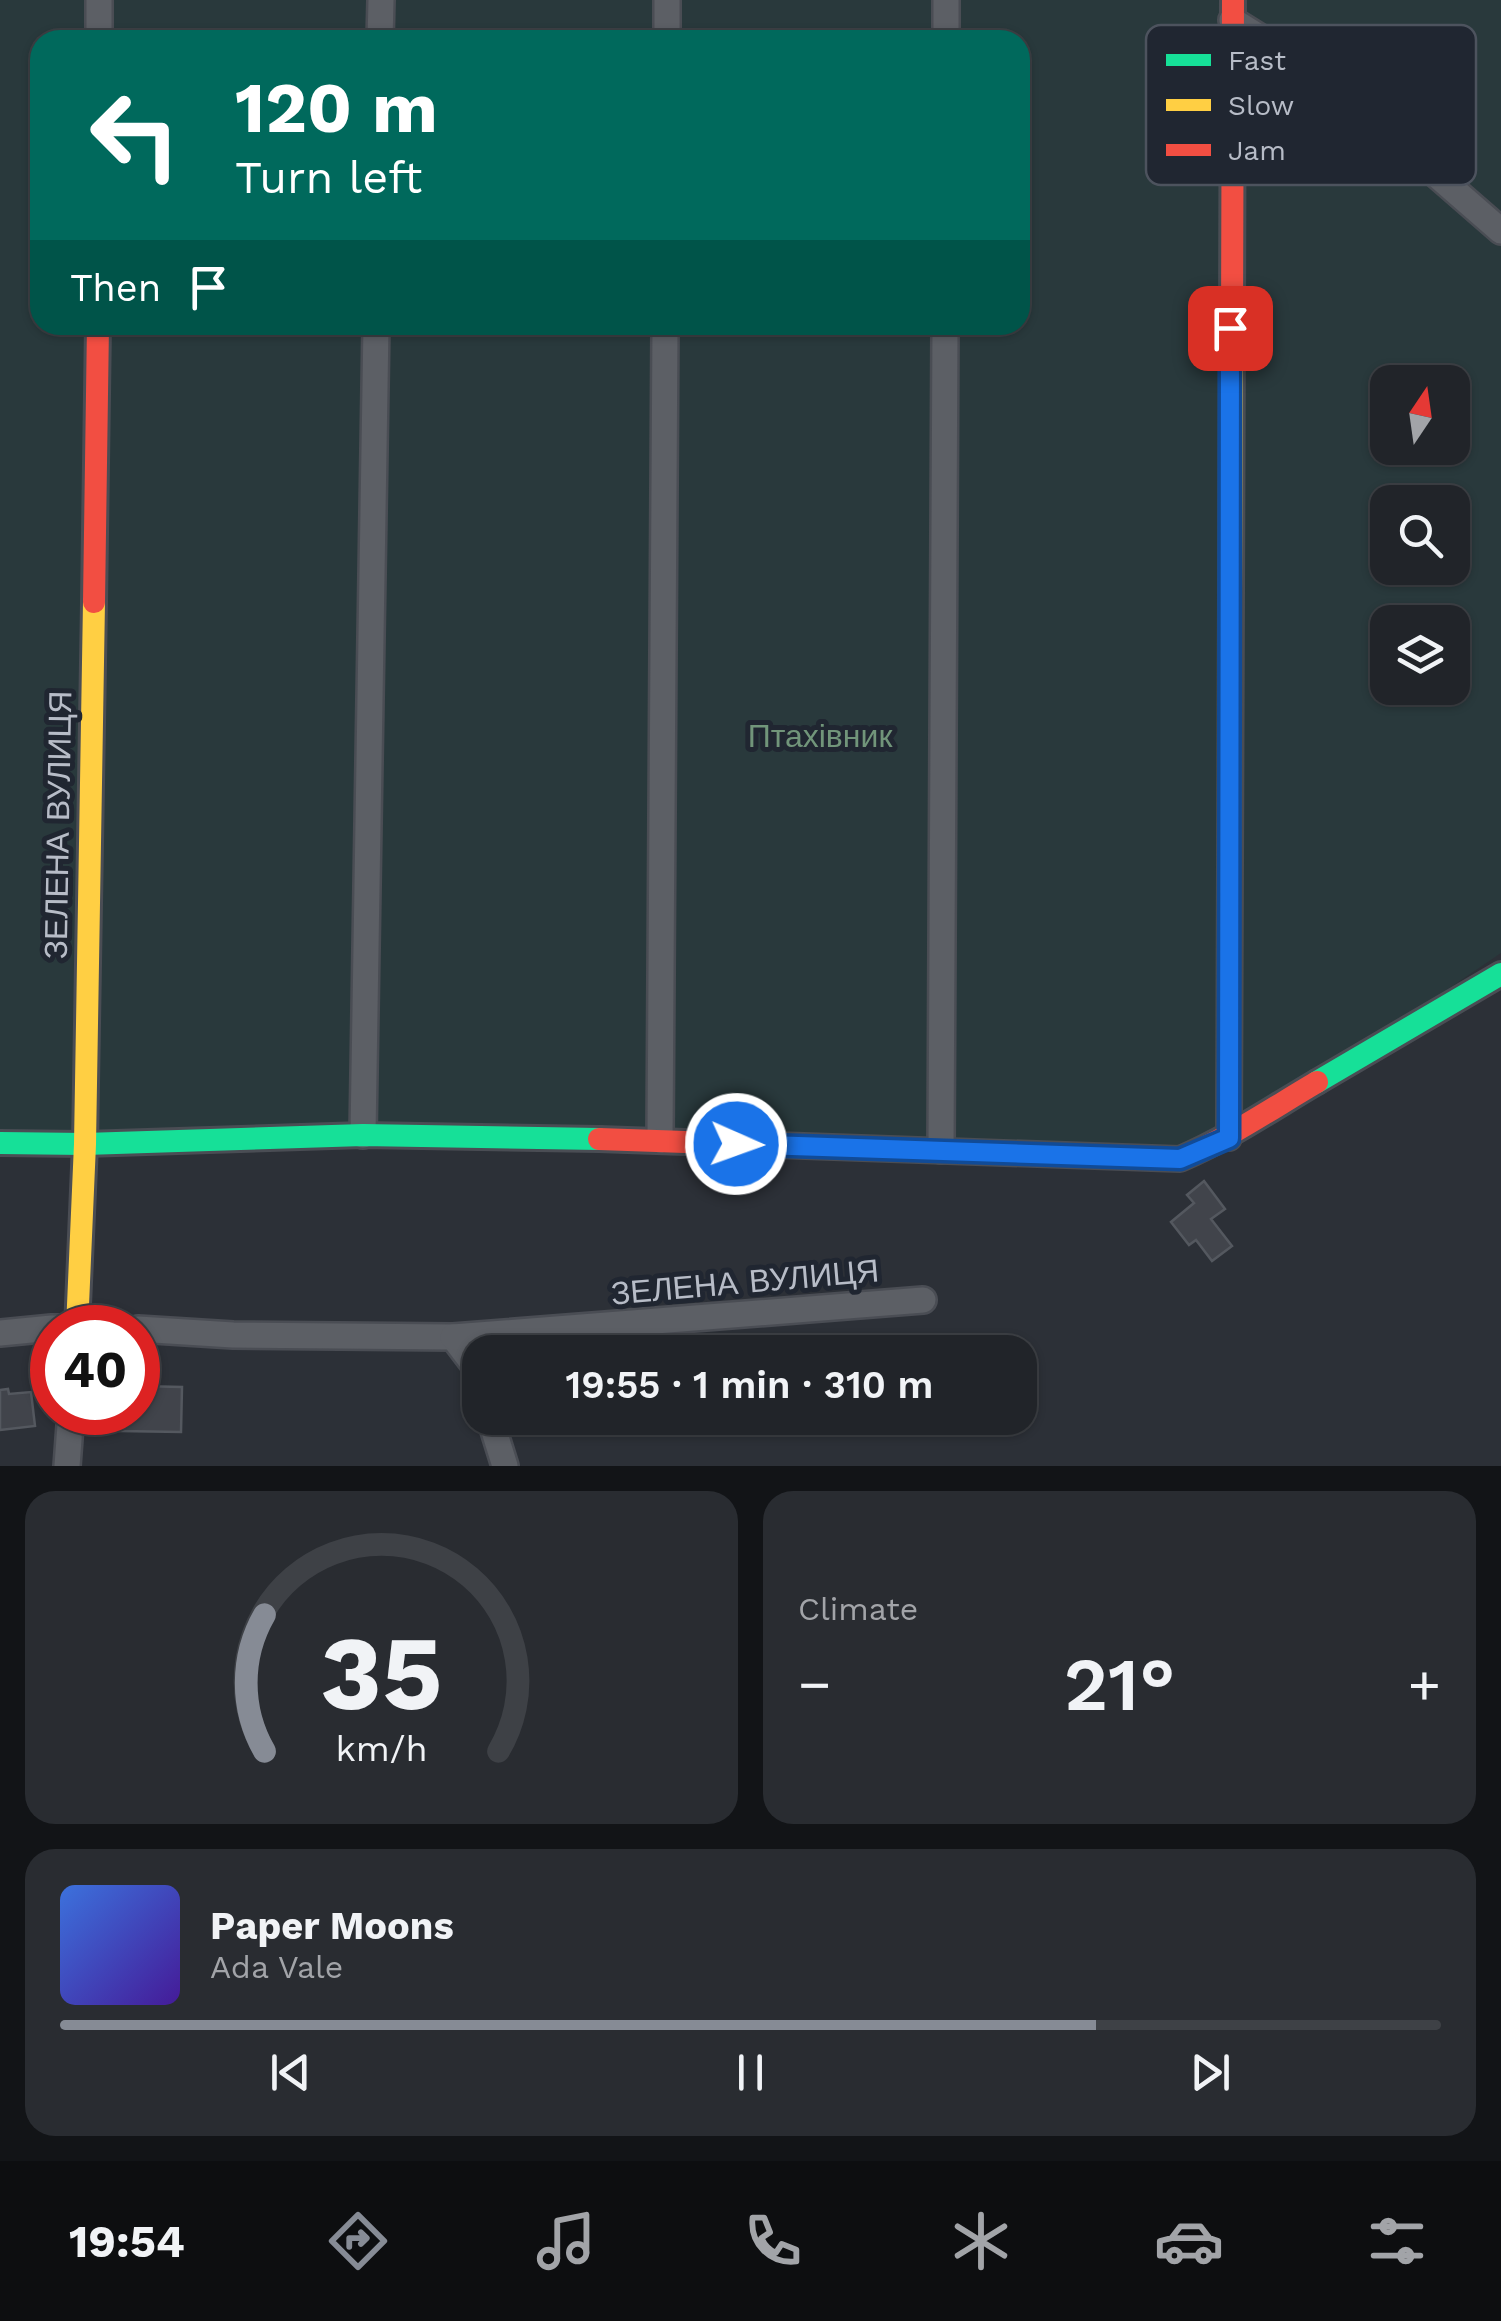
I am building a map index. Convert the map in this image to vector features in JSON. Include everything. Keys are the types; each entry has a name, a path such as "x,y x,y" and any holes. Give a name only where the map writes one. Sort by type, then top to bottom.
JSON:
{"street":[{"path":"98,30 99,0"},
{"path":"380,30 381,0"},
{"path":"667,0 667,30"},
{"path":"946,0 946,30"},
{"path":"1229,1138 1232,185"},
{"path":"1448,185 1501,231"},
{"name":"ЗЕЛЕНА ВУЛИЦЯ","path":"68,1305 84,1144 98,335"},
{"path":"363,1135 376,335"},
{"path":"660,1140 665,335"},
{"path":"941,1150 945,335"},
{"path":"0,1143 363,1135 660,1140 1180,1159 1229,1138 1501,974"},
{"name":"ЗЕЛЕНА ВУЛИЦЯ","path":"160,1330 453,1338 923,1300"},
{"path":"0,1333 30,1330"},
{"path":"453,1338 462,1349"},
{"path":"67,1466 69,1435"},
{"path":"495,1435 505,1466"}],"green space":[{"name":"Птахівник","path":"0,0 1501,0 1501,953 1229,1138 1180,1159 0,1144"}],"building":[{"path":"1204,1181 1225,1209 1211,1219 1232,1246 1212,1261 1196,1240 1189,1245 1171,1222 1194,1203 1187,1195"},
{"path":"160,1386 182,1387 181,1432 160,1432"},
{"path":"8,1389 9,1394 30,1392 30,1427 0,1430 0,1390"}],"traffic: fast":[{"path":"1317,1082 1501,974"},
{"path":"0,1143 363,1135 599,1139"}],"traffic: slow":[{"path":"1229,1138 1232,323"},
{"path":"78,1305 85,1144 94,602"}],"traffic: jam":[{"path":"1233,0 1233,25"},
{"path":"1232,185 1232,323"},
{"path":"94,602 98,335"},
{"path":"599,1139 1180,1159 1233,1133 1317,1082"}],"route":[{"path":"736,1144 1180,1159 1229,1138 1230,328"}]}
